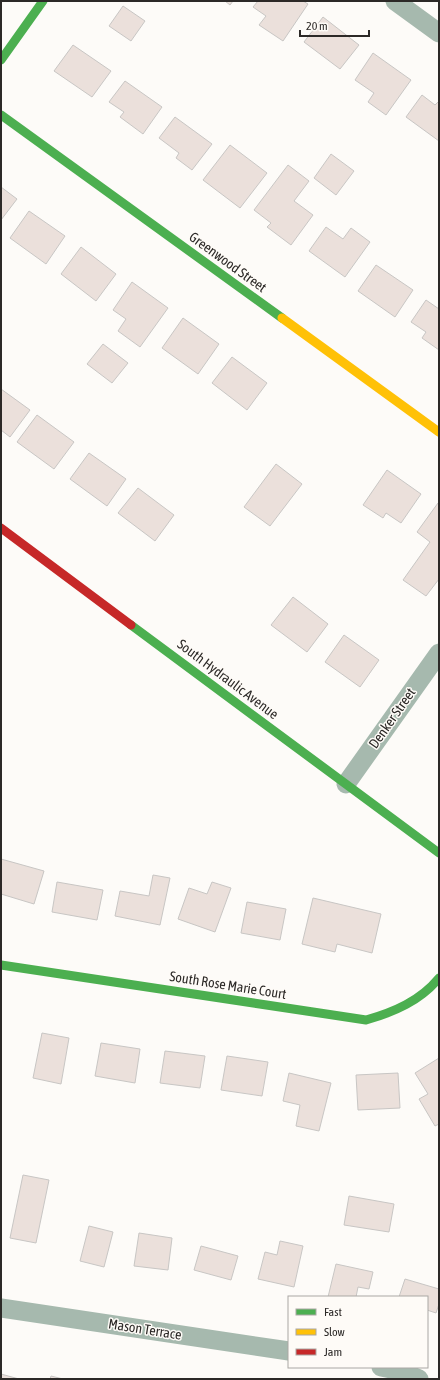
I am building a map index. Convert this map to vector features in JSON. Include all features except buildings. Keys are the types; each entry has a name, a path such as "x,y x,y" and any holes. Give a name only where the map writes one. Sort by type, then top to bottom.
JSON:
{"street":[{"path":"1,60 43,1"},
{"path":"395,1 439,33"},
{"name":"Greenwood Street","path":"1,115 439,432"},
{"name":"South Hydraulic Avenue","path":"1,528 439,853"},
{"name":"Denker Street","path":"346,784 439,653"},
{"name":"South Rose Marie Court","path":"1,966 366,1020 395,1012 417,1000 434,985 439,978"},
{"name":"Mason Terrace","path":"1,1308 288,1351"},
{"path":"386,1368 401,1371 419,1379"}],"traffic: fast":[{"path":"1,60 43,1"},
{"path":"1,115 282,318"},
{"path":"131,625 439,853"},
{"path":"1,965 366,1020 406,1005 424,993 439,978"}],"traffic: slow":[{"path":"282,318 439,432"}],"traffic: jam":[{"path":"1,528 131,625"}]}
